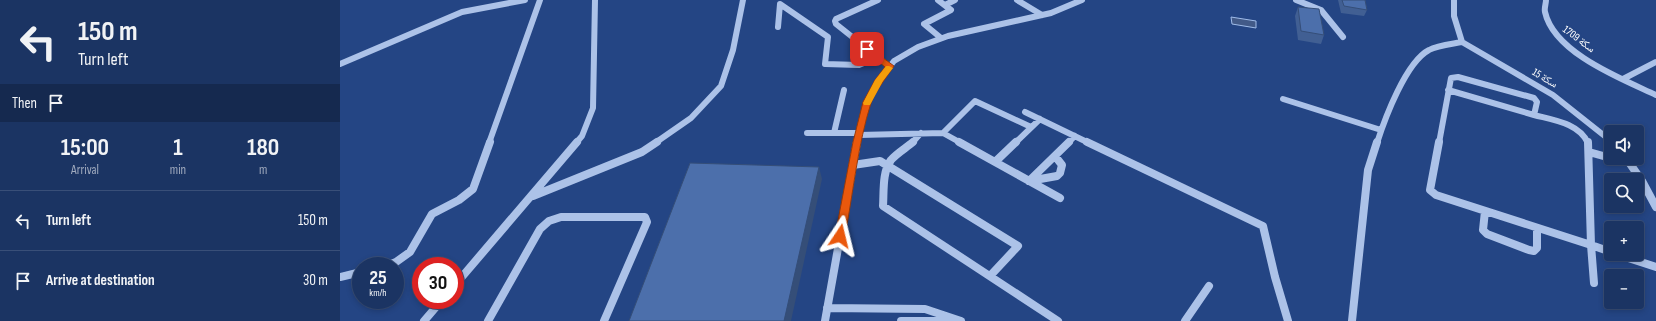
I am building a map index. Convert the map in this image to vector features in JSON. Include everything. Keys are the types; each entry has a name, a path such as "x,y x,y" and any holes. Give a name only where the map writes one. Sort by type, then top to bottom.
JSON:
{"street":[{"path":"340,64 462,12 525,0"},
{"path":"403,257 410,252 432,214 459,200 473,189 540,0"},
{"path":"464,275 582,136 593,108 595,0"},
{"path":"531,197 642,152 691,118 721,86 733,50 743,0"},
{"path":"878,0 836,19 835,21 836,24 890,66"},
{"path":"938,0 951,10 924,24 941,38"},
{"path":"945,5 955,0"},
{"path":"1017,0 1042,15"},
{"path":"825,321 853,165 867,102 879,80 894,61 918,47 941,38 1042,15 1065,8 1082,0"},
{"path":"1296,0 1321,10 1343,37"},
{"path":"1352,321 1368,170 1386,115 1413,64 1429,50 1462,42 1454,16 1454,0"},
{"name":"سكة 1709","path":"1546,0 1544,11 1547,21 1559,39 1575,52 1623,79 1656,95"},
{"path":"778,27 780,4 828,37 825,64 859,64 878,57"},
{"name":"سكة 15","path":"1462,42 1553,95 1604,135"},
{"path":"1623,79 1656,62"},
{"path":"1534,115 1537,102 1530,96 1455,76 1451,78 1430,190 1436,195 1604,250"},
{"path":"834,133 844,90"},
{"path":"1448,90 1563,123 1576,129 1588,142 1591,246 1594,283"},
{"path":"1283,99 1381,130"},
{"path":"943,133 975,101 1031,127"},
{"path":"1025,112 1263,226 1275,277 1288,321"},
{"path":"995,162 1040,119"},
{"path":"807,133 943,133 1060,198"},
{"path":"921,133 917,139 887,166 883,206 1058,321"},
{"path":"1029,181 1075,136"},
{"path":"1589,152 1604,156"},
{"path":"1029,181 1057,176 1060,173 1062,165 1055,156"},
{"path":"853,165 880,161 1018,246 990,276"},
{"path":"1631,165 1651,196 1656,207"},
{"path":"1485,211 1483,230 1487,234 1530,250 1536,250 1537,228"},
{"path":"488,321 540,228 549,221 561,217 644,217 647,222 604,321"},
{"path":"1638,261 1656,267"},
{"path":"340,277 352,274"},
{"path":"1185,321 1209,286"},
{"path":"827,308 925,309 961,321"},
{"path":"424,321 434,309"},
{"path":"900,321 961,321"}],"water":[{"path":"1231,17 1256,21 1256,28 1232,24"}],"building":[{"path":"1342,0 1365,0 1367,10 1344,6"},
{"path":"1298,7 1319,9 1324,35 1301,31"},
{"path":"690,163 819,167 784,321 629,321"}],"slow traffic":[{"path":"867,103 879,80 889,68"}],"route":[{"path":"840,236 867,102 879,80 890,66 867,49"}]}
